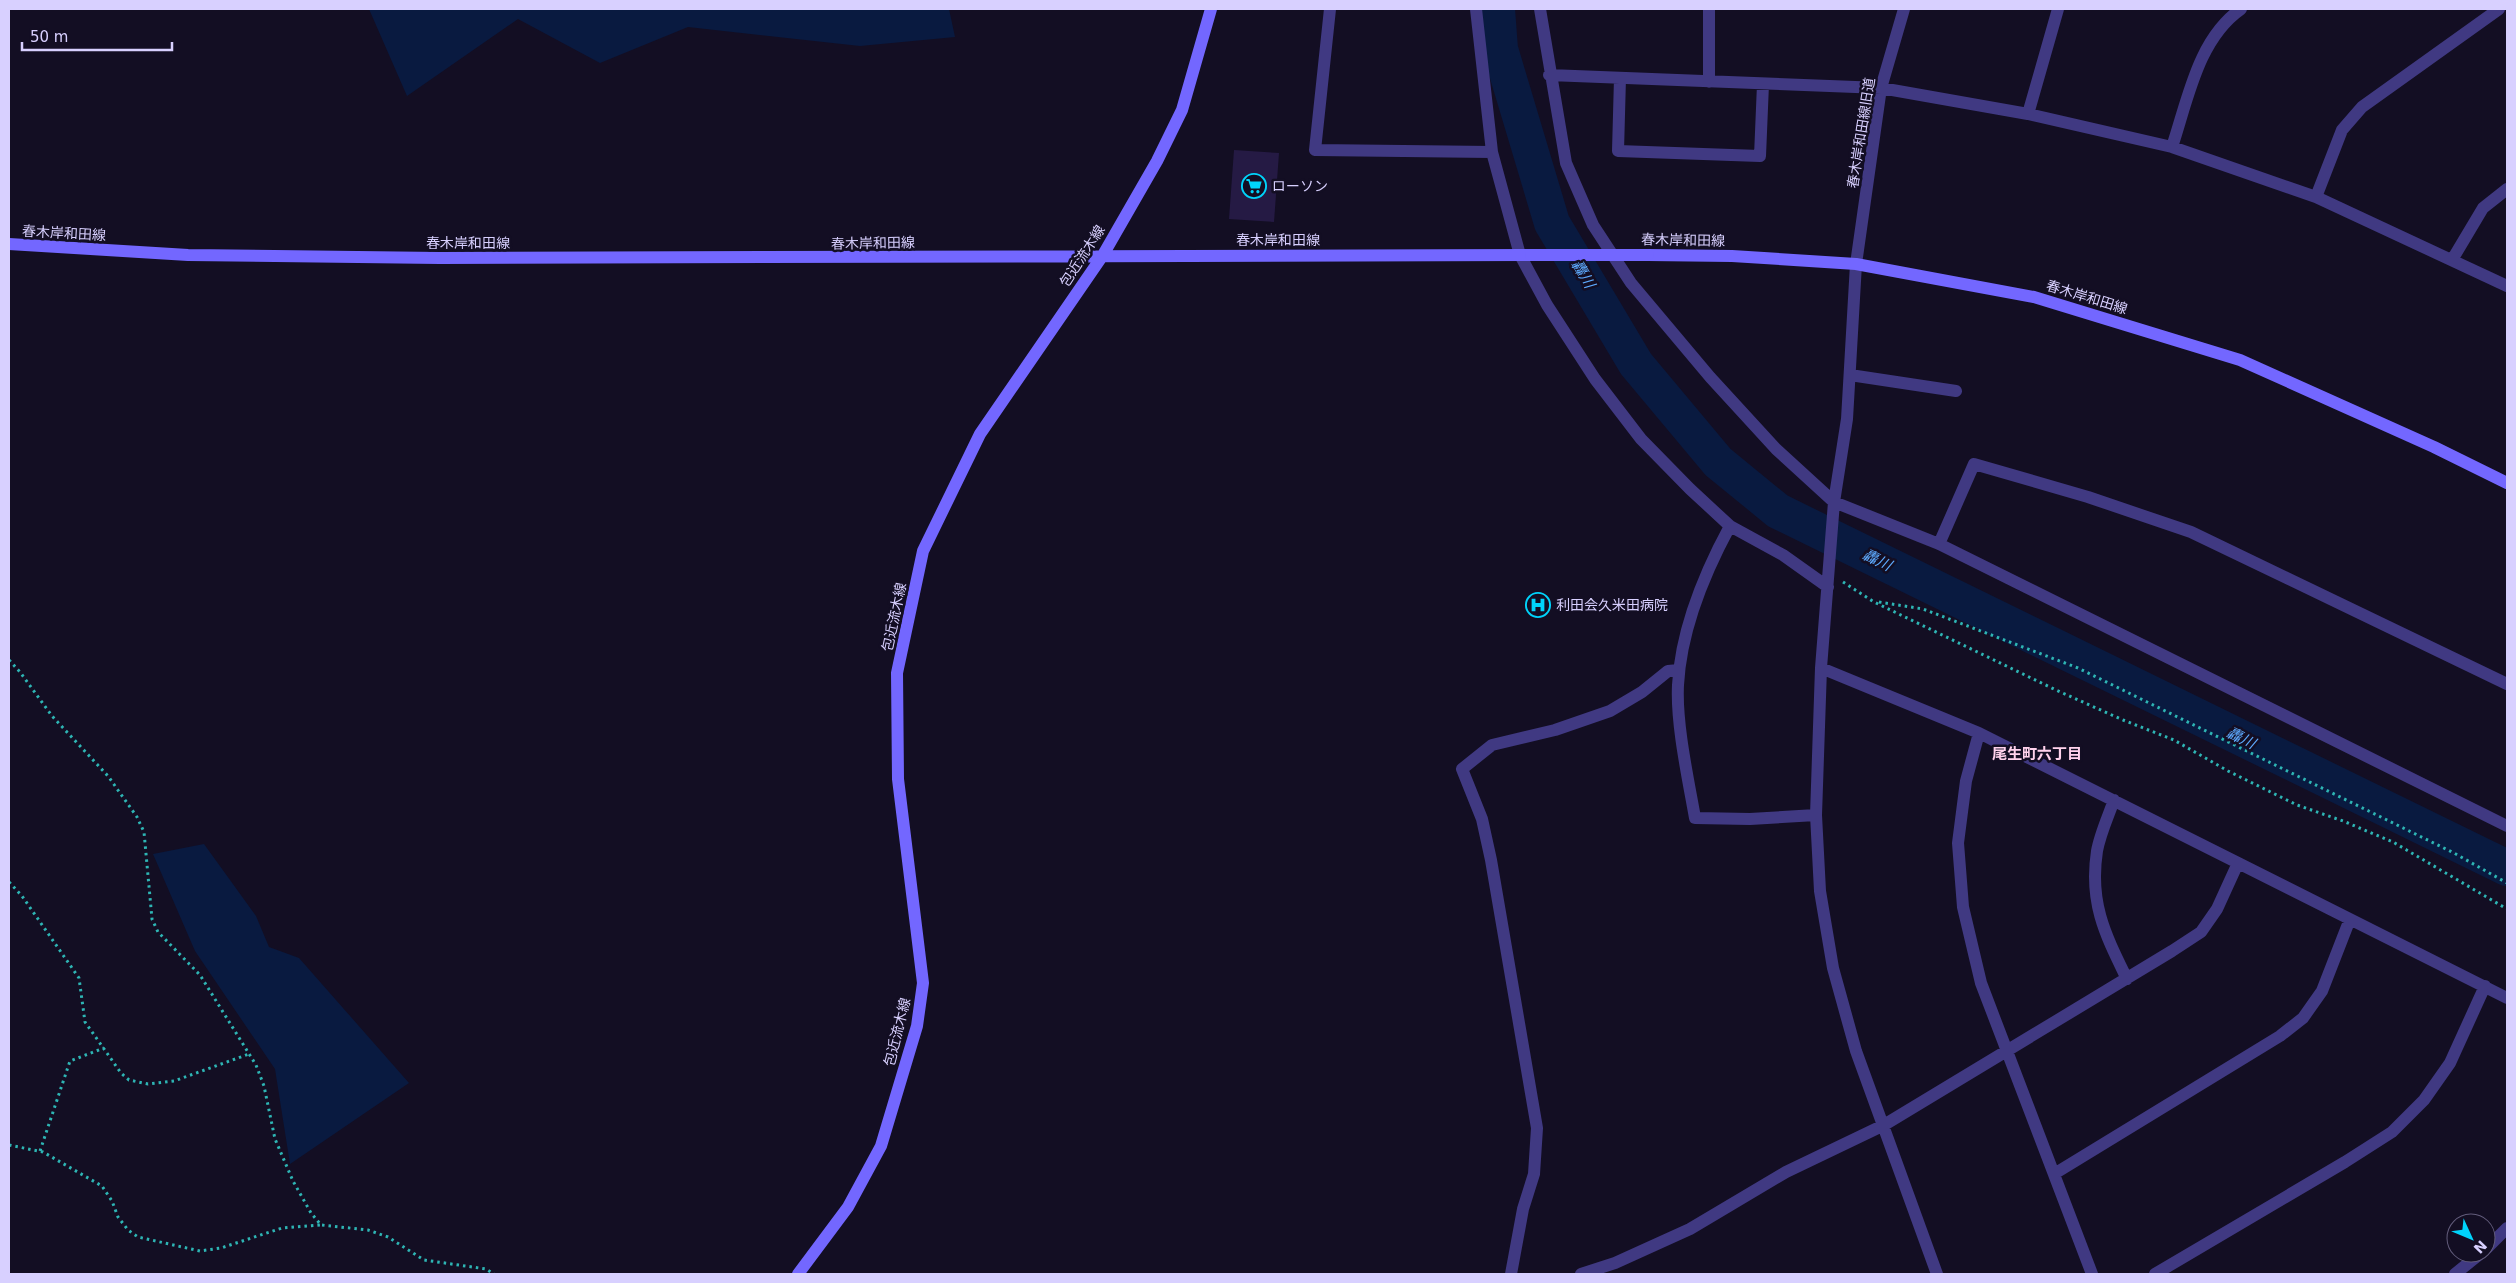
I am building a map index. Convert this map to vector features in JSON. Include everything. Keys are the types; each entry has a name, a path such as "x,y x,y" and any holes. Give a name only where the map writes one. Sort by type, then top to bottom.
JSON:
{"main road":[{"name":"包近流木線","path":"798,1274 848,1207 881,1146 917,1026 923,983 898,779 897,673 923,551 980,434 1102,255 1157,161 1182,110 1211,9"},
{"name":"春木岸和田線","path":"9,244 188,255 411,258 813,259 1102,255 1648,255 1732,256 1856,264 2034,297 2240,360 2434,447 2507,483"}],"street":[{"path":"1330,9 1315,150 1492,152"},
{"path":"1476,9 1492,152 1526,255 1547,305 1595,379 1641,439 1730,526 1783,555 1828,588"},
{"path":"1540,9 1566,163 1593,225 1631,283 1710,377 1769,442 1834,507 1939,544 2507,826"},
{"path":"1708,9 1708,82"},
{"name":"春木岸和田線旧道","path":"1904,9 1881,88 1856,264 1847,419 1834,507 1822,668 1816,815 1820,891 1833,968 1856,1051 1937,1274"},
{"path":"2028,114 2058,9"},
{"path":"2172,146 2206,48 2231,16 2241,9"},
{"path":"2316,197 2342,130 2362,107 2499,9"},
{"path":"1550,75 1881,88 2028,114 2172,146 2316,197 2507,286"},
{"path":"1620,78 1618,151 1760,156 1763,84"},
{"path":"2452,260 2482,208 2507,189"},
{"path":"1850,375 1956,391"},
{"path":"1939,544 1974,464 2088,497 2190,532 2300,582 2507,684"},
{"path":"1730,526 1709,566 1681,652 1678,687 1684,754 1695,818 1750,819 1816,815"},
{"path":"1822,668 1979,733 2507,998"},
{"path":"1511,1274 1524,1209 1534,1174 1537,1128 1491,860 1482,819 1462,769 1492,745 1555,730 1610,711 1642,692 1668,671 1680,670"},
{"path":"1979,733 1966,781 1958,842 1963,907 1981,983 2092,1274"},
{"path":"2114,800 2097,850 2094,897 2105,935 2127,979"},
{"path":"1581,1274 1615,1263 1690,1229 1786,1172 1884,1125 2127,979 2201,932 2216,909 2238,863"},
{"path":"2054,1174 2280,1036 2303,1018 2322,991 2350,919"},
{"path":"2155,1274 2345,1162 2392,1132 2424,1100 2450,1063 2485,986"},
{"path":"2496,1238 2507,1228"},
{"path":"2455,1274 2469,1263"}],"path":[{"path":"1829,574 1874,602 2065,694 2174,740 2228,771 2297,805 2393,842 2507,909"},
{"path":"1874,602 1923,609 2078,668 2454,854 2507,883"},
{"path":"9,660 52,716 108,776 137,816 144,832 152,919 158,932 200,975 249,1054 264,1086 275,1139 293,1181 310,1212 321,1225"},
{"path":"9,882 22,896 79,978 86,1022 121,1073 130,1080 148,1084 174,1081 249,1054"},
{"path":"40,1151 70,1061 104,1048"},
{"path":"9,1145 40,1151 102,1186 112,1201 118,1218 128,1230 138,1237 200,1251 221,1248 282,1228 321,1225 368,1230 388,1237 424,1260 486,1270 494,1274"}],"water":[{"path":"369,9 949,9 955,37 860,46 688,27 600,63 518,19 407,96"},
{"path":"204,844 256,916 269,947 299,958 409,1083 290,1164 275,1069 195,951 153,854"}],"building":[{"name":"ローソン","path":"1234,150 1279,153 1274,222 1229,219"}],"waterway":[{"name":"轟川","path":"1497,9 1500,49 1552,223 1636,364 1718,462 1778,511 2507,868"}],"place":[{"name":"ローソン","path":"1254,186"},
{"name":"利田会久米田病院","path":"1538,605"}],"district":[{"name":"尾生町六丁目","path":"2037,754"}]}
